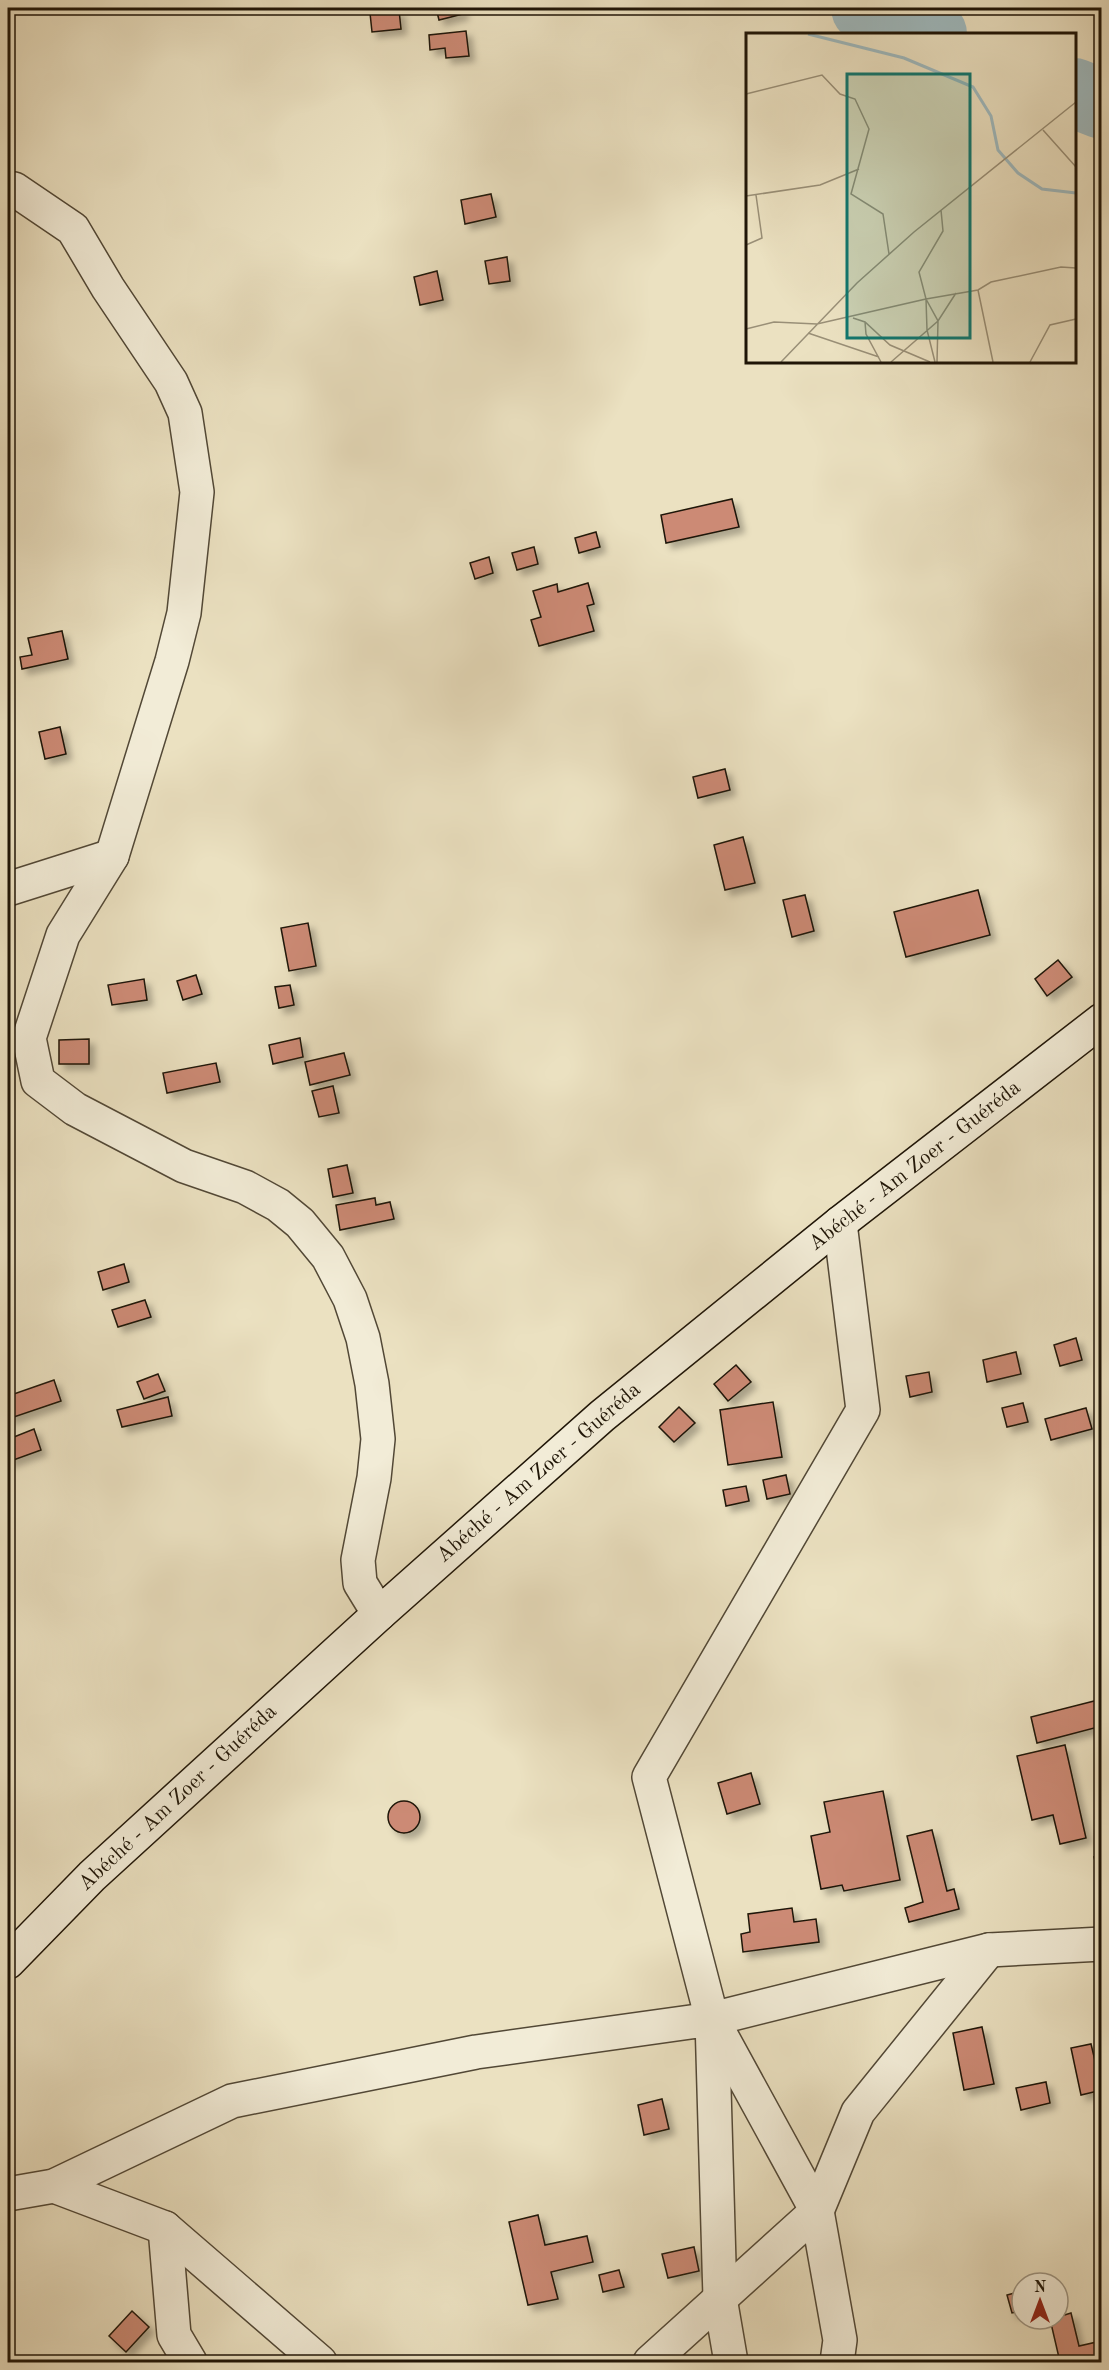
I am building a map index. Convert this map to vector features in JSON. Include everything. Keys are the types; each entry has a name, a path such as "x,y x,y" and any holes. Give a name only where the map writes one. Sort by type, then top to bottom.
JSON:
{"street":[{"path":"8,188 14,189 73,229 108,288 171,382 185,413 197,492 184,613 172,661 112,856 63,935 29,1038 38,1081 84,1115 184,1166 244,1187 278,1205 300,1223 328,1257 350,1299 363,1338 372,1384 378,1438 374,1478 358,1560 360,1583 379,1614"},
{"path":"8,889 112,856"},
{"name":"Abéché - Am Zoer - Guéréda","path":"8,1962 92,1876 379,1614 602,1416 840,1223 1101,1020"},
{"path":"731,2362 720,2298 712,2019 649,1778 863,1410 840,1223"},
{"path":"8,2194 54,2186 232,2101 476,2052 712,2019 989,1950 1101,1944"},
{"path":"650,2362 817,2211 858,2112 989,1950"},
{"path":"712,2019 817,2211 840,2340 837,2362"},
{"path":"54,2186 165,2228 320,2362"},
{"path":"165,2228 174,2335 190,2362"}],"building":[{"path":"436,8 462,8 463,14 439,20"},
{"path":"399,10 401,29 372,32 370,13"},
{"path":"466,31 469,56 446,58 445,48 430,50 429,35"},
{"path":"491,194 496,217 465,224 461,200"},
{"path":"507,257 510,281 489,284 485,261"},
{"path":"437,271 443,300 420,305 414,277"},
{"path":"732,499 739,527 666,543 661,515"},
{"path":"596,532 600,547 579,553 575,538"},
{"path":"534,547 538,564 517,570 512,553"},
{"path":"489,557 493,573 475,579 470,563"},
{"path":"588,583 594,604 587,606 594,631 539,646 531,620 541,617 533,591 557,584 558,592"},
{"path":"62,631 68,659 22,669 20,657 32,655 28,638"},
{"path":"60,727 66,754 45,759 39,732"},
{"path":"725,769 730,790 698,798 693,777"},
{"path":"743,837 755,883 725,890 714,845"},
{"path":"978,890 990,935 906,957 894,912"},
{"path":"805,895 814,931 792,937 783,900"},
{"path":"308,923 316,966 289,971 281,928"},
{"path":"1058,960 1072,977 1047,996 1035,979"},
{"path":"196,975 202,994 183,1000 177,981"},
{"path":"144,979 147,1000 112,1005 108,985"},
{"path":"290,985 294,1005 279,1008 275,987"},
{"path":"300,1038 303,1057 273,1064 269,1045"},
{"path":"89,1039 89,1064 59,1064 59,1040"},
{"path":"344,1053 350,1075 310,1085 305,1062"},
{"path":"216,1063 220,1082 167,1093 163,1073"},
{"path":"333,1086 339,1113 319,1117 312,1091"},
{"path":"347,1165 353,1193 333,1197 328,1169"},
{"path":"375,1198 376,1205 390,1202 394,1219 340,1230 336,1205"},
{"path":"124,1264 129,1282 103,1290 98,1272"},
{"path":"145,1300 151,1317 118,1327 112,1310"},
{"path":"1076,1338 1082,1360 1060,1366 1054,1345"},
{"path":"1016,1352 1021,1374 987,1382 983,1360"},
{"path":"736,1365 751,1382 728,1401 714,1384"},
{"path":"929,1372 932,1392 910,1397 906,1376"},
{"path":"158,1374 165,1391 144,1399 137,1382"},
{"path":"54,1380 61,1401 8,1419 8,1396"},
{"path":"168,1397 172,1416 122,1427 117,1410"},
{"path":"773,1402 782,1457 728,1465 720,1410"},
{"path":"1023,1403 1028,1422 1007,1427 1002,1408"},
{"path":"679,1407 695,1423 674,1442 659,1427"},
{"path":"1086,1408 1092,1429 1051,1440 1045,1419"},
{"path":"34,1429 41,1450 8,1462 8,1435 9,1439"},
{"path":"786,1475 790,1494 767,1499 763,1480"},
{"path":"746,1486 749,1501 726,1506 723,1490"},
{"path":"1102,1699 1102,1726 1037,1743 1031,1717"},
{"path":"1065,1745 1086,1838 1060,1844 1053,1815 1032,1820 1017,1756"},
{"path":"751,1773 760,1804 727,1814 718,1783"},
{"path":"883,1791 900,1880 844,1891 842,1885 821,1889 811,1836 830,1832 824,1802"},
{"path":"404,1801 415,1806 420,1817 415,1828 404,1833 393,1828 388,1817 393,1806"},
{"path":"932,1830 947,1891 954,1889 959,1909 909,1922 905,1908 923,1902 907,1836"},
{"path":"1102,1856 1102,1882 1100,1882 1094,1857"},
{"path":"792,1908 794,1922 816,1919 819,1942 743,1952 741,1934 750,1932 748,1914"},
{"path":"982,2027 994,2084 964,2090 953,2033"},
{"path":"1091,2044 1097,2069 1102,2068 1102,2090 1081,2095 1071,2048"},
{"path":"1046,2082 1050,2103 1021,2110 1016,2088"},
{"path":"662,2099 669,2129 644,2135 638,2105"},
{"path":"538,2215 545,2245 587,2236 593,2262 551,2272 558,2299 528,2305 509,2222"},
{"path":"694,2247 699,2271 668,2278 662,2254"},
{"path":"619,2270 624,2287 603,2292 599,2275"},
{"path":"132,2311 149,2327 126,2352 109,2336"},
{"path":"1070,2313 1079,2346 1101,2341 1102,2361 1060,2362 1053,2331 1070,2331"}],"waterway":[{"path":"866,8 929,33"},
{"path":"1076,94 1102,104"}]}
